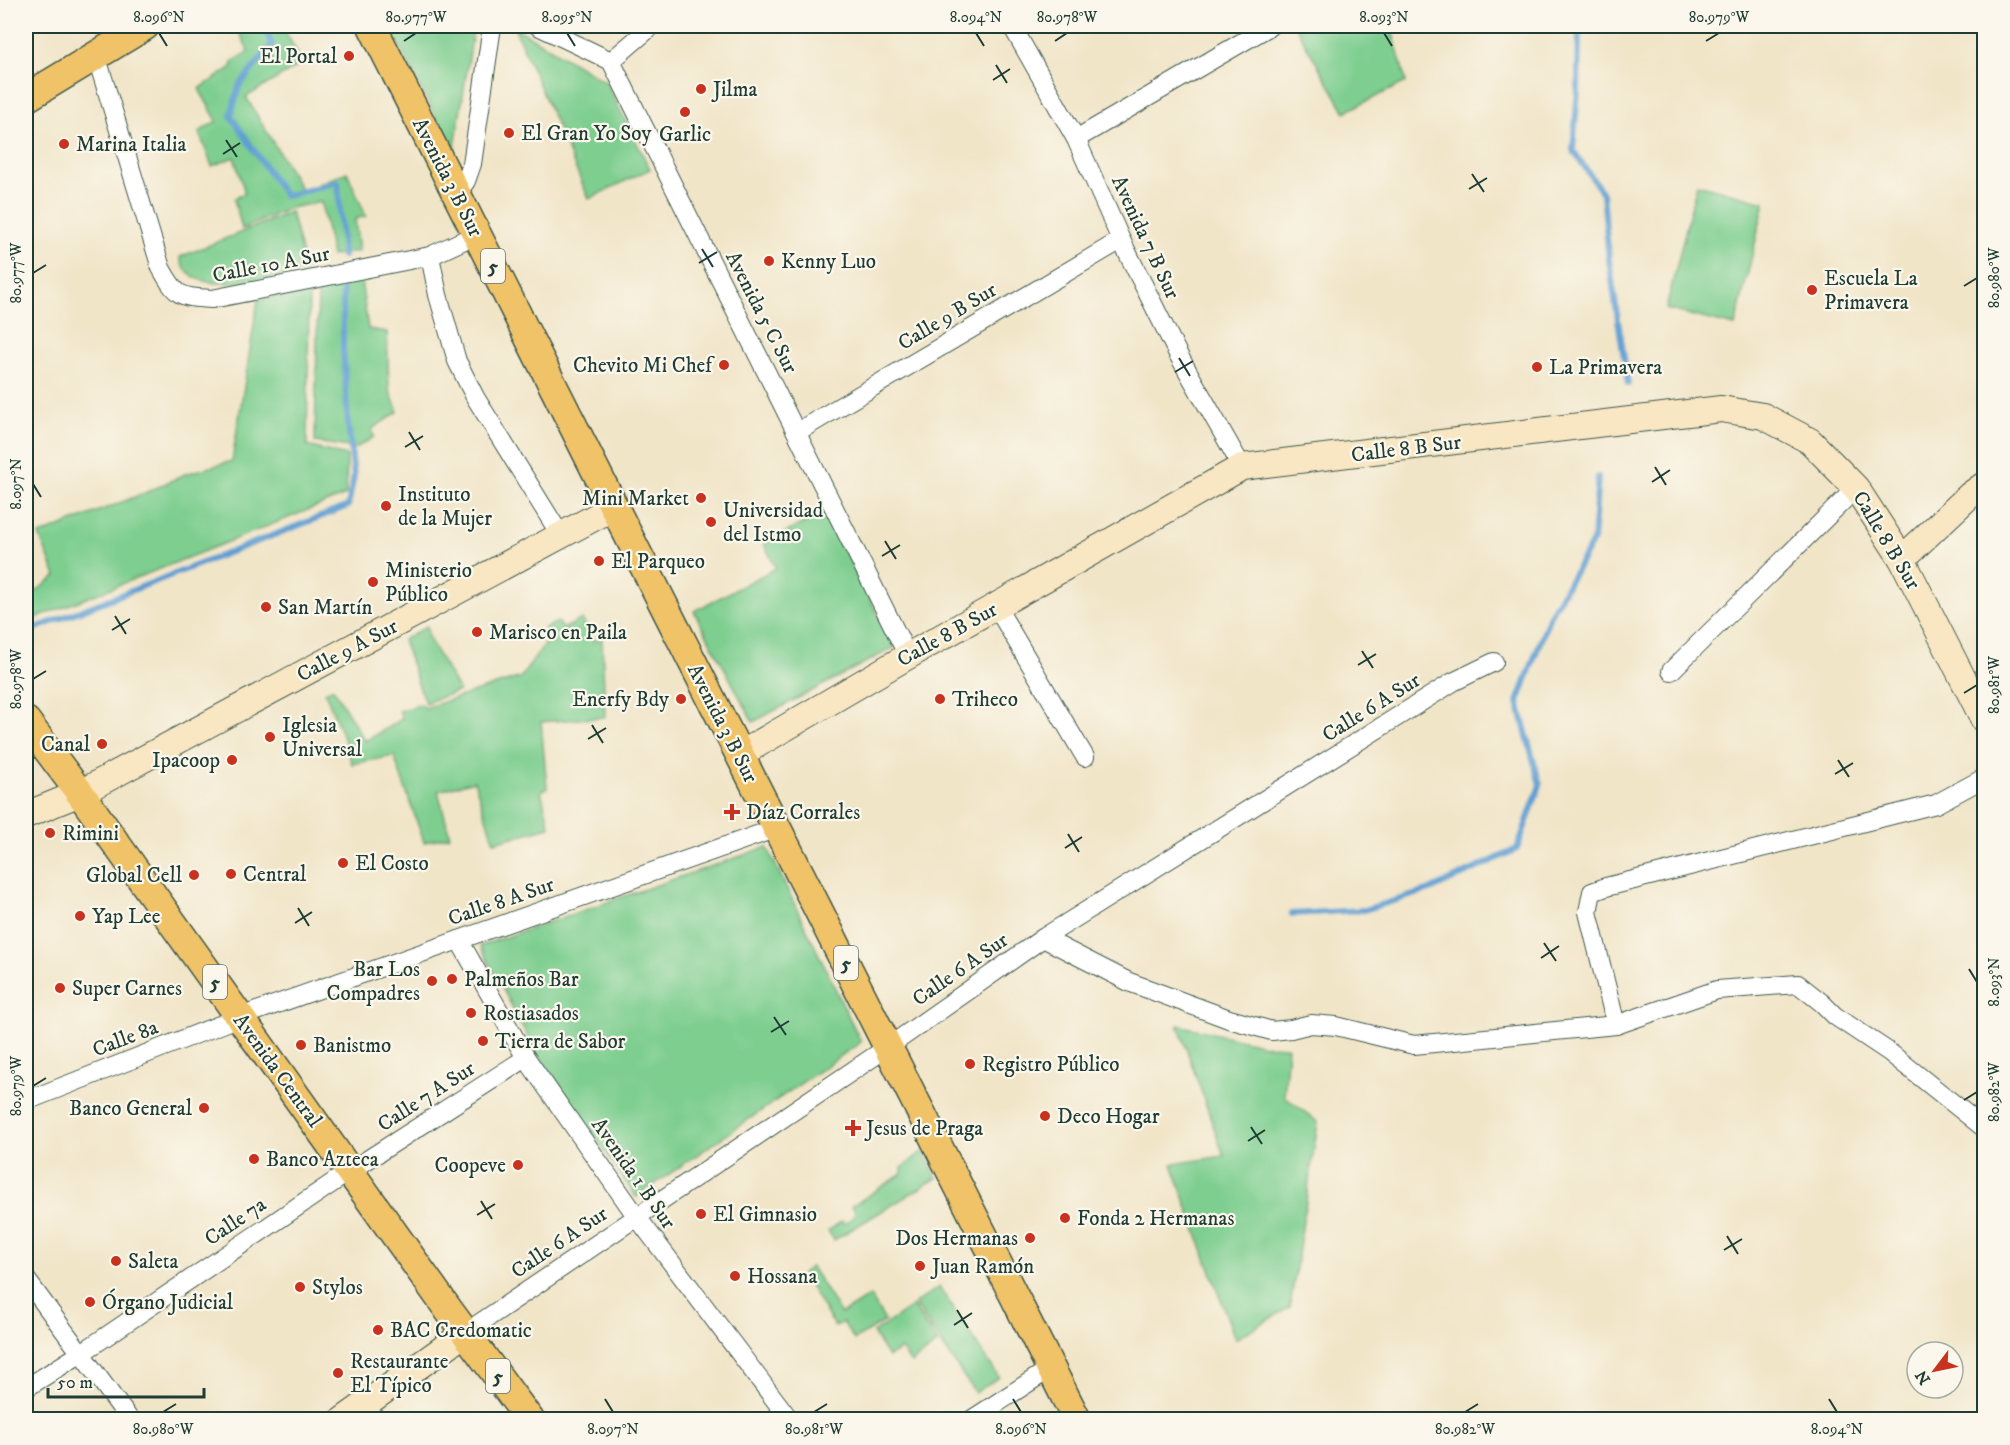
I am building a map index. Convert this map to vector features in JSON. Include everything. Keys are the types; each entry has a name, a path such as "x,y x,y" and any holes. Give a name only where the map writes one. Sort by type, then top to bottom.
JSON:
{"main road":[{"path":"26,98 145,26"},
{"name":"Avenida 3 B Sur","path":"372,26 1077,1419"},
{"name":"Avenida Central","path":"26,720 465,1333 530,1419"}],"street":[{"path":"457,194 466,181 472,164 492,26"},
{"path":"538,26 611,61 652,26"},
{"name":"Avenida 7 B Sur","path":"1012,26 1076,140 1121,240 1179,356 1242,467"},
{"path":"1076,140 1270,26"},
{"name":"Calle 10 A Sur","path":"96,55 161,268 172,287 186,298 212,299 430,256 477,234"},
{"name":"Avenida 5 C Sur","path":"611,61 908,656"},
{"name":"Calle 9 B Sur","path":"797,432 1121,240"},
{"path":"430,256 438,295 457,361 475,397 561,536"},
{"name":"Calle 8 B Sur","path":"740,755 908,656 1242,467 1720,409 1763,416 1810,441 1856,488 1902,560 1984,720"},
{"path":"1902,560 1984,484"},
{"path":"1671,671 1856,488"},
{"name":"Calle 9 A Sur","path":"26,815 80,793 614,507"},
{"path":"996,606 1085,757"},
{"name":"Calle 6 A Sur","path":"465,1333 888,1047 1043,938 1453,682 1494,662"},
{"path":"1616,1025 1588,912 1592,892 1936,804 1984,778"},
{"name":"Calle 8 A Sur","path":"240,1017 777,828"},
{"path":"1043,938 1129,982 1229,1019 1272,1030 1292,1029 1311,1024 1336,1026 1414,1045 1616,1025 1717,990 1798,984 1835,1016 1889,1052 1984,1128"},
{"name":"Avenida 1 B Sur","path":"459,940 526,1058 636,1217 789,1419"},
{"name":"Calle 8a","path":"26,1101 240,1017"},
{"name":"Calle 7 A Sur","path":"350,1171 526,1058"},
{"name":"Calle 7a","path":"26,1388 80,1354 350,1171"},
{"path":"26,1279 130,1419"},
{"path":"343,1419 465,1333"},
{"path":"971,1419 1051,1368"}],"green space":[{"path":"245,26 282,26 303,63 246,97 302,191 347,172 366,216 355,219 359,251 332,256 321,202 290,208 242,229 234,199 245,193 234,157 212,166 199,132 217,121 199,89 232,67 232,62 249,52 240,34 247,29"},
{"path":"389,26 474,26 454,152"},
{"path":"1295,26 1391,26 1406,82 1345,112"},
{"path":"514,27 606,82 650,169 589,199"},
{"path":"1697,184 1765,202 1735,326 1666,309"},
{"path":"291,212 306,270 255,281 216,283 199,279 187,271 180,257"},
{"path":"361,280 368,329 387,332 389,389 398,412 372,429 374,437 356,448 315,442 318,288"},
{"path":"309,290 307,446 347,456 346,495 26,622 26,599 56,576 39,535 147,492 185,474 232,461 258,300"},
{"path":"824,512 895,647 753,722 694,611 776,568 764,544"},
{"path":"582,619 594,641 602,639 605,717 541,722 547,788 541,791 550,827 494,842 474,781 438,791 450,836 424,842 394,756 352,764 325,692 333,688 365,741 402,719 399,711 421,704 425,708 521,677 547,641 545,628 558,622 563,629"},
{"path":"427,626 428,637 459,691 425,703 403,640"},
{"path":"767,847 861,1042 636,1197 535,1050 480,946"},
{"path":"1178,1025 1269,1046 1288,1047 1284,1096 1318,1122 1290,1307 1235,1339 1172,1164 1224,1156"},
{"path":"923,1151 937,1178 834,1240 828,1231 842,1221 844,1224 853,1217 855,1212 852,1206 902,1174 902,1168"},
{"path":"811,1267 841,1314 870,1296 885,1321 854,1340 843,1322 835,1327 802,1273"},
{"path":"939,1287 999,1377 975,1393 915,1304"},
{"path":"913,1306 938,1343 911,1363 901,1349 888,1357 873,1333"}],"waterway":[{"path":"264,26 272,45 239,86 231,116 285,196 338,182 343,256"},
{"path":"1579,26 1578,89 1573,150 1603,194 1609,261 1628,384"},
{"path":"26,632 348,506 354,476 343,348 343,291"},
{"path":"1292,914 1364,910 1430,890 1517,849 1540,785 1518,702 1550,615 1593,541 1598,477"}],"place":[{"name":"El Portal","path":"349,56"},
{"name":"Jilma","path":"701,89"},
{"name":"Garlic","path":"685,112"},
{"name":"El Gran Yo Soy","path":"509,133"},
{"name":"Marina Italia","path":"64,144"},
{"name":"Kenny Luo","path":"769,261"},
{"name":"Escuela La Primavera","path":"1812,290"},
{"name":"Chevito Mi Chef","path":"724,365"},
{"name":"La Primavera","path":"1537,367"},
{"name":"Mini Market","path":"701,498"},
{"name":"Instituto de la Mujer","path":"386,506"},
{"name":"Universidad del Istmo","path":"711,522"},
{"name":"El Parqueo","path":"599,561"},
{"name":"Ministerio Público","path":"373,582"},
{"name":"San Martín","path":"266,607"},
{"name":"Marisco en Paila","path":"477,632"},
{"name":"Enerfy Bdy","path":"681,699"},
{"name":"Triheco","path":"940,699"},
{"name":"Iglesia Universal","path":"270,737"},
{"name":"Canal","path":"102,744"},
{"name":"Ipacoop","path":"232,760"},
{"name":"Díaz Corrales","path":"732,812"},
{"name":"Rimini","path":"50,833"},
{"name":"El Costo","path":"343,863"},
{"name":"Central","path":"231,874"},
{"name":"Global Cell","path":"194,875"},
{"name":"Yap Lee","path":"80,916"},
{"name":"Palmeños Bar","path":"452,979"},
{"name":"Bar Los Compadres","path":"432,981"},
{"name":"Super Carnes","path":"60,988"},
{"name":"Rostiasados","path":"471,1013"},
{"name":"Tierra de Sabor","path":"483,1041"},
{"name":"Banistmo","path":"301,1045"},
{"name":"Registro Público","path":"970,1064"},
{"name":"Banco General","path":"204,1108"},
{"name":"Deco Hogar","path":"1045,1116"},
{"name":"Jesus de Praga","path":"853,1128"},
{"name":"Banco Azteca","path":"254,1159"},
{"name":"Coopeve","path":"518,1165"},
{"name":"El Gimnasio","path":"701,1214"},
{"name":"Fonda 2 Hermanas","path":"1065,1218"},
{"name":"Dos Hermanas","path":"1030,1238"},
{"name":"Saleta","path":"116,1261"},
{"name":"Juan Ramón","path":"920,1266"},
{"name":"Hossana","path":"735,1276"},
{"name":"Stylos","path":"300,1287"},
{"name":"Órgano Judicial","path":"90,1302"},
{"name":"BAC Credomatic","path":"378,1330"},
{"name":"Restaurante El Típico","path":"338,1373"}]}
